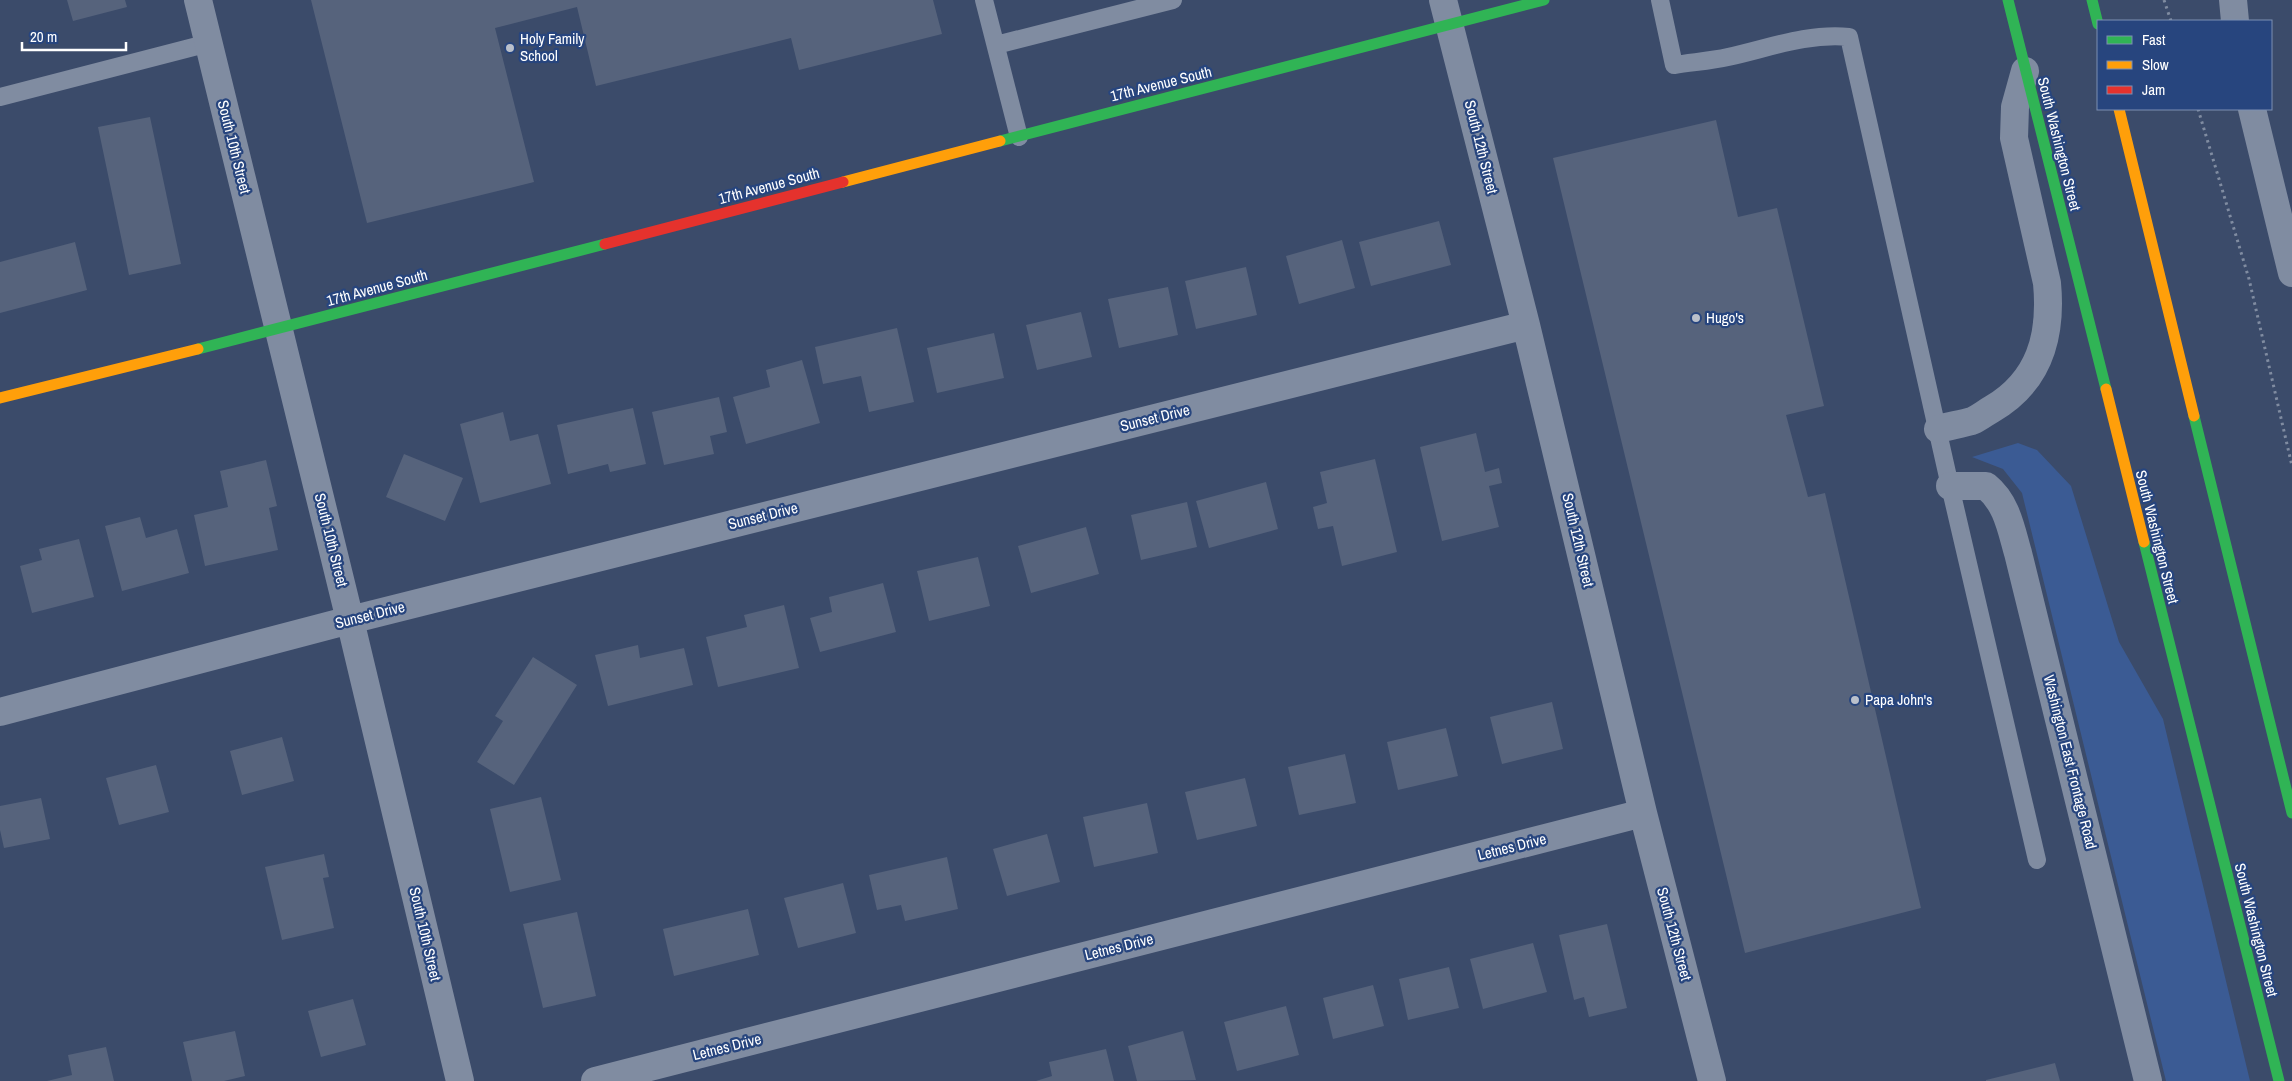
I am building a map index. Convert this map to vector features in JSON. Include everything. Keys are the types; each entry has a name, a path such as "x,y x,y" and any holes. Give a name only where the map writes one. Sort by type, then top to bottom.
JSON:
{"main road":[{"name":"17th Avenue South","path":"0,398 279,329 1019,136 1446,12 1544,0"},
{"name":"South Washington Street","path":"2008,0 2279,1081"},
{"path":"2092,0 2097,20"},
{"path":"2119,110 2292,814"}],"street":[{"name":"South 10th Street","path":"198,0 350,620 460,1081"},
{"path":"2233,0 2235,20"},
{"name":"South 12th Street","path":"1446,12 1526,325 1643,813 1712,1081"},
{"path":"1938,430 1972,420 1999,405 2019,389 2035,367 2047,335 2049,308 2047,283 2014,138 2015,107 2025,71"},
{"path":"2252,110 2291,266"},
{"name":"Sunset Drive","path":"0,712 350,620 1526,325"},
{"name":"Washington East Frontage Road","path":"1950,486 1986,486 2002,504 2008,522 2018,553 2148,1081"},
{"name":"Letnes Drive","path":"596,1081 1643,813"}],"lane":[{"path":"984,0 1019,136"},
{"path":"996,45 1173,0"},
{"path":"1660,0 1674,65 1728,58 1790,41 1833,35 1849,37 1950,486 2037,860"},
{"path":"0,96 208,43"}],"path":[{"path":"2164,0 2171,20"},
{"path":"2198,110 2250,280 2292,466"}],"shaded area":[{"path":"2018,443 2037,450 2071,486 2119,642 2163,719 2250,1081 2166,1081 2022,493 2003,469 1972,457"}],"building":[{"path":"67,0 125,0 127,7 73,21"},
{"path":"311,0 933,0 942,34 799,70 791,38 596,86 577,7 495,28 534,182 367,223"},
{"path":"150,117 181,264 129,275 98,127"},
{"path":"1716,120 1738,217 1777,208 1824,406 1786,415 1808,497 1825,493 1921,908 1745,953 1553,158"},
{"path":"1439,221 1451,265 1371,286 1359,242"},
{"path":"1342,240 1355,288 1299,304 1286,256"},
{"path":"75,242 87,290 0,313 0,262"},
{"path":"1246,267 1257,315 1196,329 1185,281"},
{"path":"1168,287 1178,335 1119,348 1108,299"},
{"path":"1081,312 1092,357 1037,370 1026,325"},
{"path":"897,328 914,402 869,412 861,376 823,384 815,347"},
{"path":"994,333 1004,378 937,393 927,348"},
{"path":"802,360 820,423 746,444 733,397 770,387 766,370"},
{"path":"719,397 727,432 710,436 714,454 664,465 652,412"},
{"path":"633,408 646,464 610,472 608,464 568,474 557,425"},
{"path":"503,412 510,441 538,434 551,484 480,503 460,424"},
{"path":"1476,433 1485,472 1499,468 1502,483 1489,486 1499,527 1442,541 1420,447"},
{"path":"404,454 463,478 445,521 386,497"},
{"path":"1375,459 1397,552 1342,566 1333,526 1318,529 1313,507 1327,503 1320,472"},
{"path":"266,460 277,506 269,508 278,550 205,566 194,515 228,507 220,471"},
{"path":"1266,482 1278,529 1209,548 1196,501"},
{"path":"1187,502 1197,547 1141,560 1131,515"},
{"path":"140,517 146,538 177,529 189,573 122,591 105,526"},
{"path":"1086,527 1099,574 1031,593 1018,546"},
{"path":"79,539 94,597 32,613 20,566 42,560 39,549"},
{"path":"978,557 990,606 929,621 917,571"},
{"path":"883,583 896,632 820,652 810,618 832,612 829,597"},
{"path":"784,605 799,668 718,687 706,637 747,627 744,615"},
{"path":"638,645 640,658 684,648 693,685 608,706 595,655"},
{"path":"533,657 577,685 514,785 477,762 503,721 495,716"},
{"path":"1552,702 1563,749 1502,764 1490,717"},
{"path":"1446,728 1458,776 1398,790 1387,742"},
{"path":"282,737 294,781 242,795 230,751"},
{"path":"1345,754 1356,803 1299,815 1288,767"},
{"path":"156,765 169,812 119,825 106,778"},
{"path":"1245,778 1257,826 1197,840 1185,792"},
{"path":"541,797 561,880 510,892 490,809"},
{"path":"41,798 50,839 4,848 0,830 0,806"},
{"path":"1147,803 1158,853 1094,867 1083,817"},
{"path":"1047,834 1060,882 1007,896 993,849"},
{"path":"324,854 329,877 323,878 334,928 282,940 265,867"},
{"path":"947,857 958,909 905,921 901,905 877,910 869,875"},
{"path":"843,883 856,933 798,948 784,898"},
{"path":"748,909 759,955 674,976 663,929"},
{"path":"577,912 596,996 543,1008 523,924"},
{"path":"1607,924 1627,1008 1589,1017 1584,997 1574,1000 1559,935"},
{"path":"1533,943 1547,992 1483,1009 1470,959"},
{"path":"1449,967 1459,1008 1408,1020 1399,979"},
{"path":"1373,985 1384,1026 1333,1039 1323,998"},
{"path":"353,999 366,1045 321,1057 308,1011"},
{"path":"1286,1006 1299,1055 1237,1071 1224,1022"},
{"path":"235,1031 245,1076 224,1081 192,1081 183,1042"},
{"path":"1183,1031 1196,1080 1137,1081 1128,1046"},
{"path":"106,1047 114,1081 47,1081 72,1075 68,1055"},
{"path":"1106,1049 1114,1081 1036,1081 1052,1076 1049,1062"},
{"path":"2055,1063 2060,1081 1986,1081 1986,1080"}],"traffic: fast":[{"path":"1000,141 1544,0"},
{"path":"2008,0 2106,389"},
{"path":"2092,0 2097,20"},
{"path":"198,349 605,244"},
{"path":"2194,416 2292,813"},
{"path":"2144,542 2279,1081"}],"traffic: slow":[{"path":"2119,110 2194,416"},
{"path":"843,182 1000,141"},
{"path":"0,398 198,349"},
{"path":"2106,389 2144,542"}],"traffic: jam":[{"path":"605,244 843,182"}],"place":[{"name":"Holy Family School","path":"510,48"},
{"name":"Hugo's","path":"1696,318"},
{"name":"Papa John's","path":"1855,700"}]}
